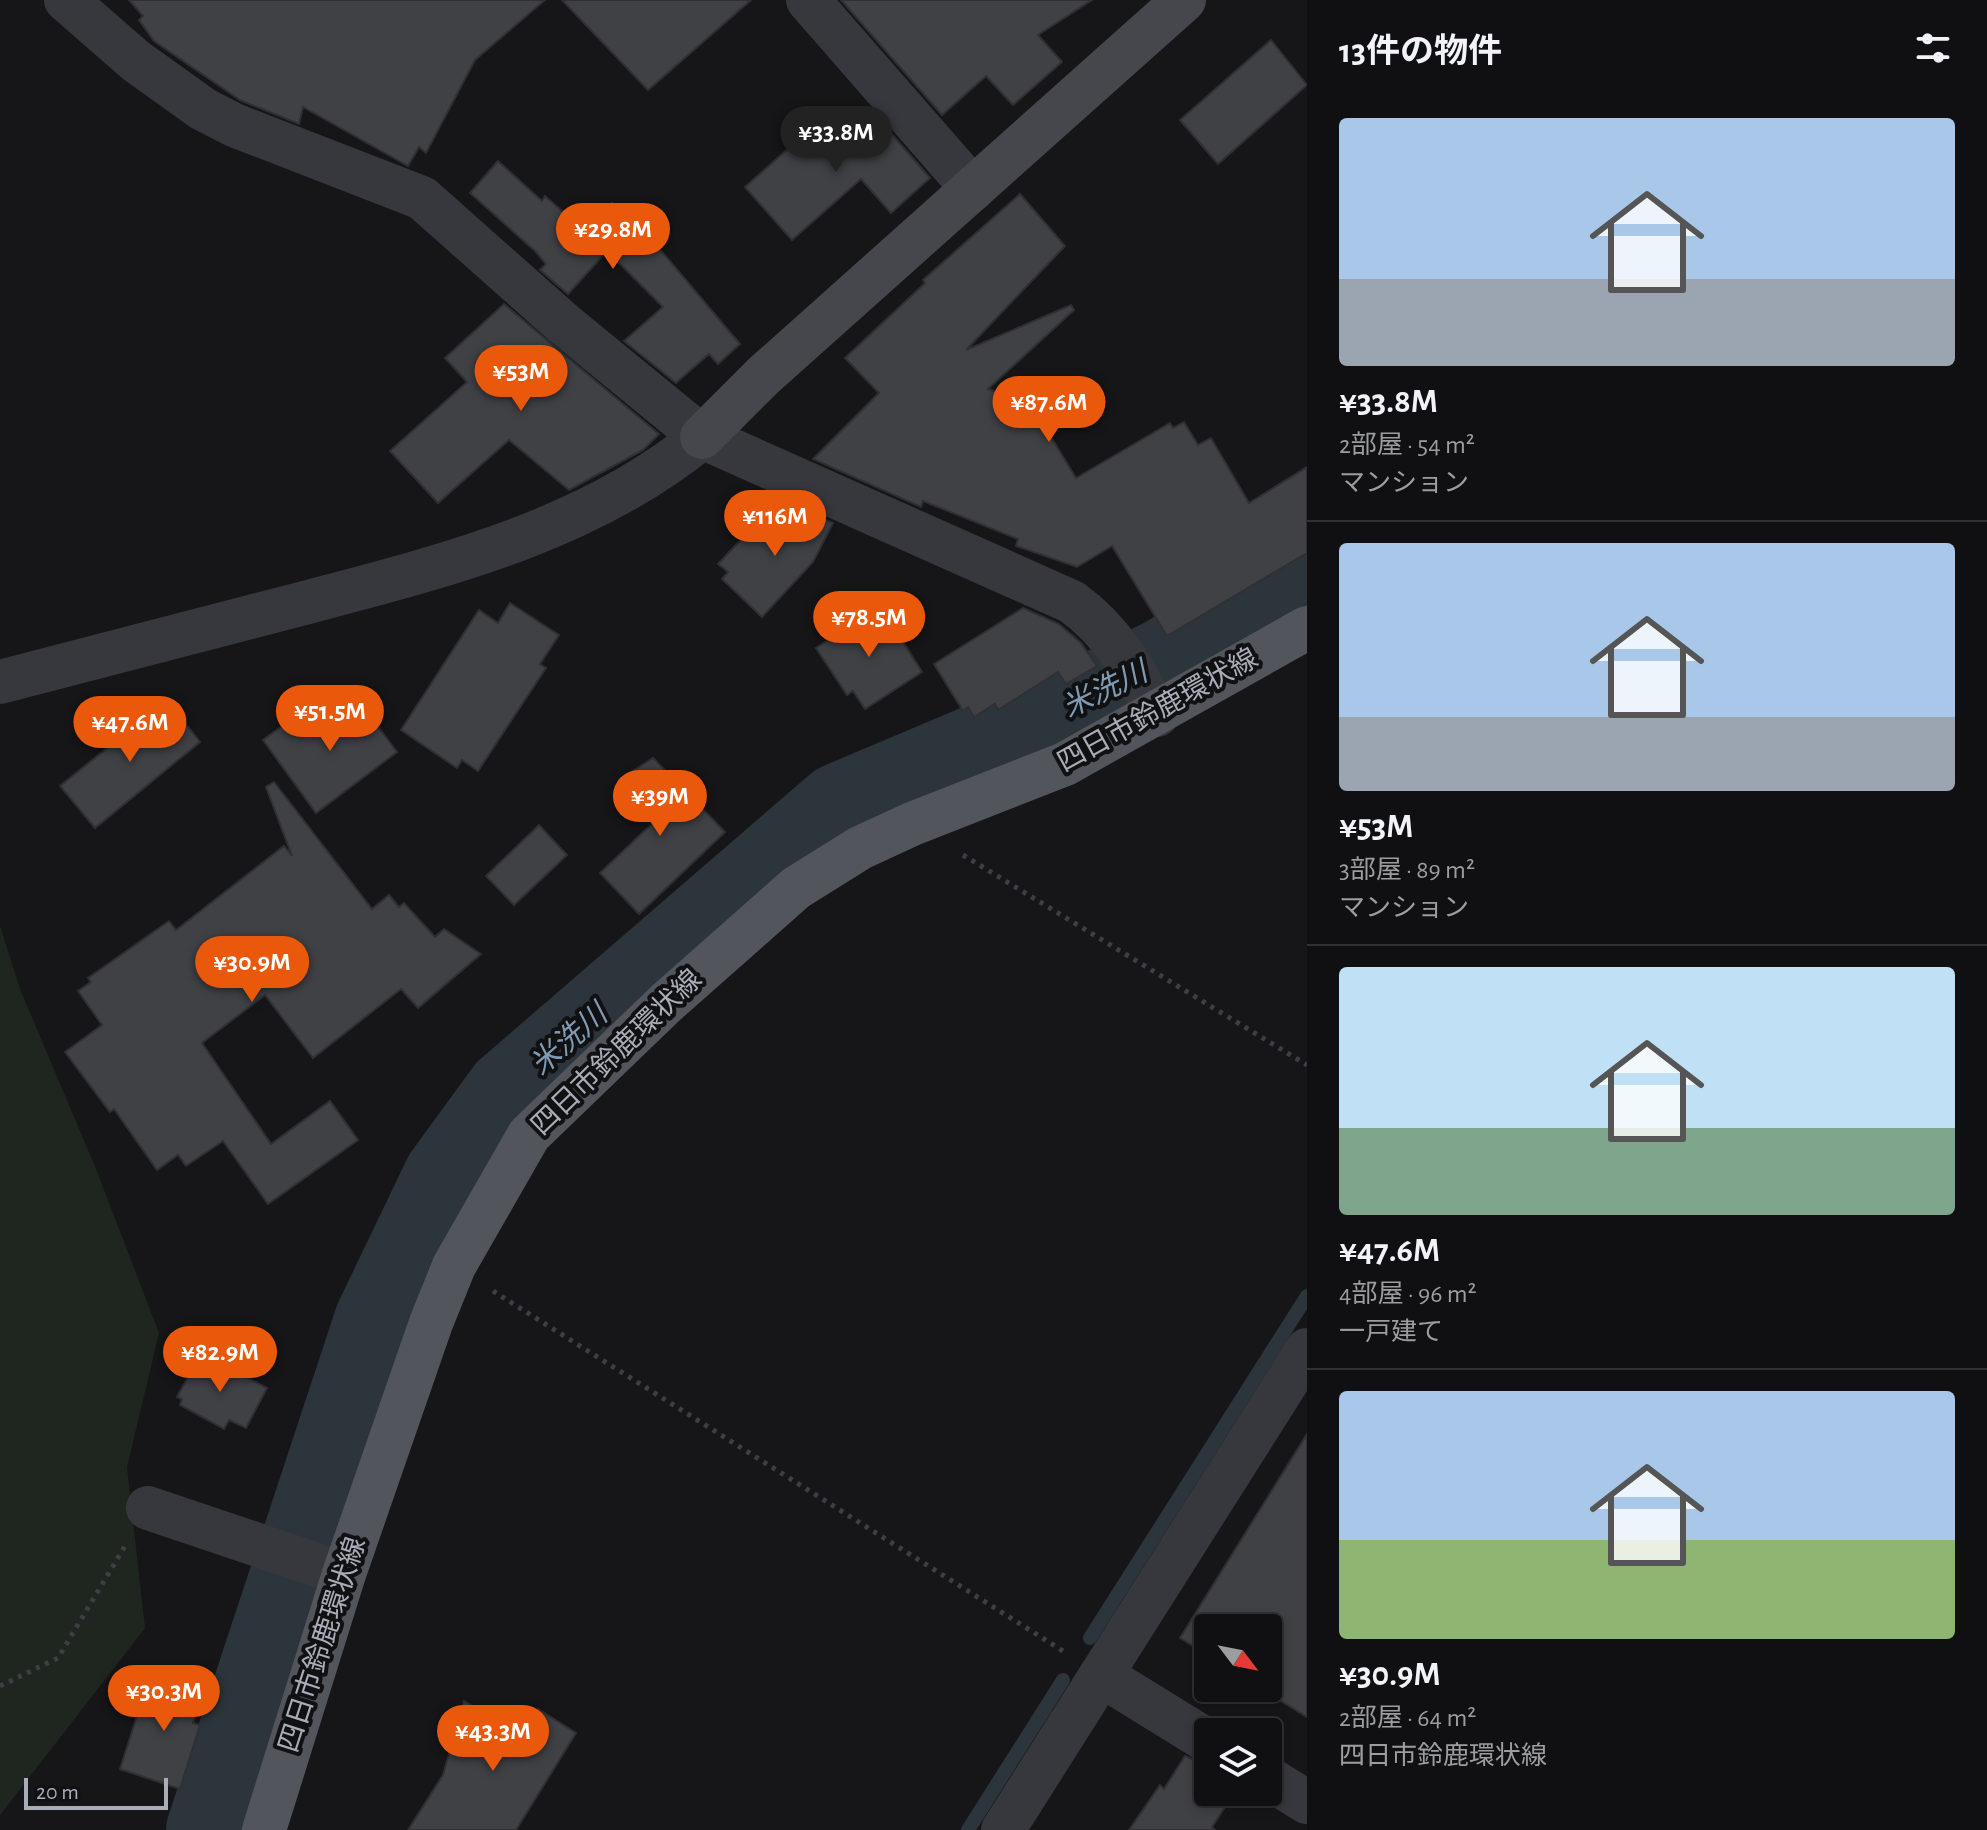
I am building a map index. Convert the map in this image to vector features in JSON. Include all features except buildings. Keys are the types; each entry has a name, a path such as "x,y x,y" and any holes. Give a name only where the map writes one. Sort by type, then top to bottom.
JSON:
{"main road":[{"name":"四日市鈴鹿環状線","path":"264,1830 326,1568 454,1266 529,1135 586,1079 796,888 860,848 912,824 1065,764 1153,706 1307,628"}],"street":[{"path":"66,0 136,61 203,109 234,125 422,198 564,324 702,437 1046,587 1099,621 1123,652 1153,706"},
{"path":"808,0 973,189"},
{"path":"0,682 439,568 589,510 671,463 702,437 763,376 1184,0"},
{"path":"1003,1830 1307,1350"},
{"path":"148,1508 326,1568"},
{"path":"1101,1675 1194,1732"},
{"path":"1282,1787 1307,1802"}],"path":[{"path":"912,824 1307,1065"},
{"path":"454,1266 1101,1675"},
{"path":"0,1686 58,1658 148,1508"}],"shaded area":[{"path":"0,926 20,989 96,1169 159,1333 127,1467 145,1628 0,1815"}],"waterway":[{"name":"米洗川","path":"209,1830 377,1321 446,1177 508,1092 839,806 1057,714 1166,660 1307,574"},
{"path":"1090,1638 1307,1296"},
{"path":"968,1830 1063,1680"}]}
